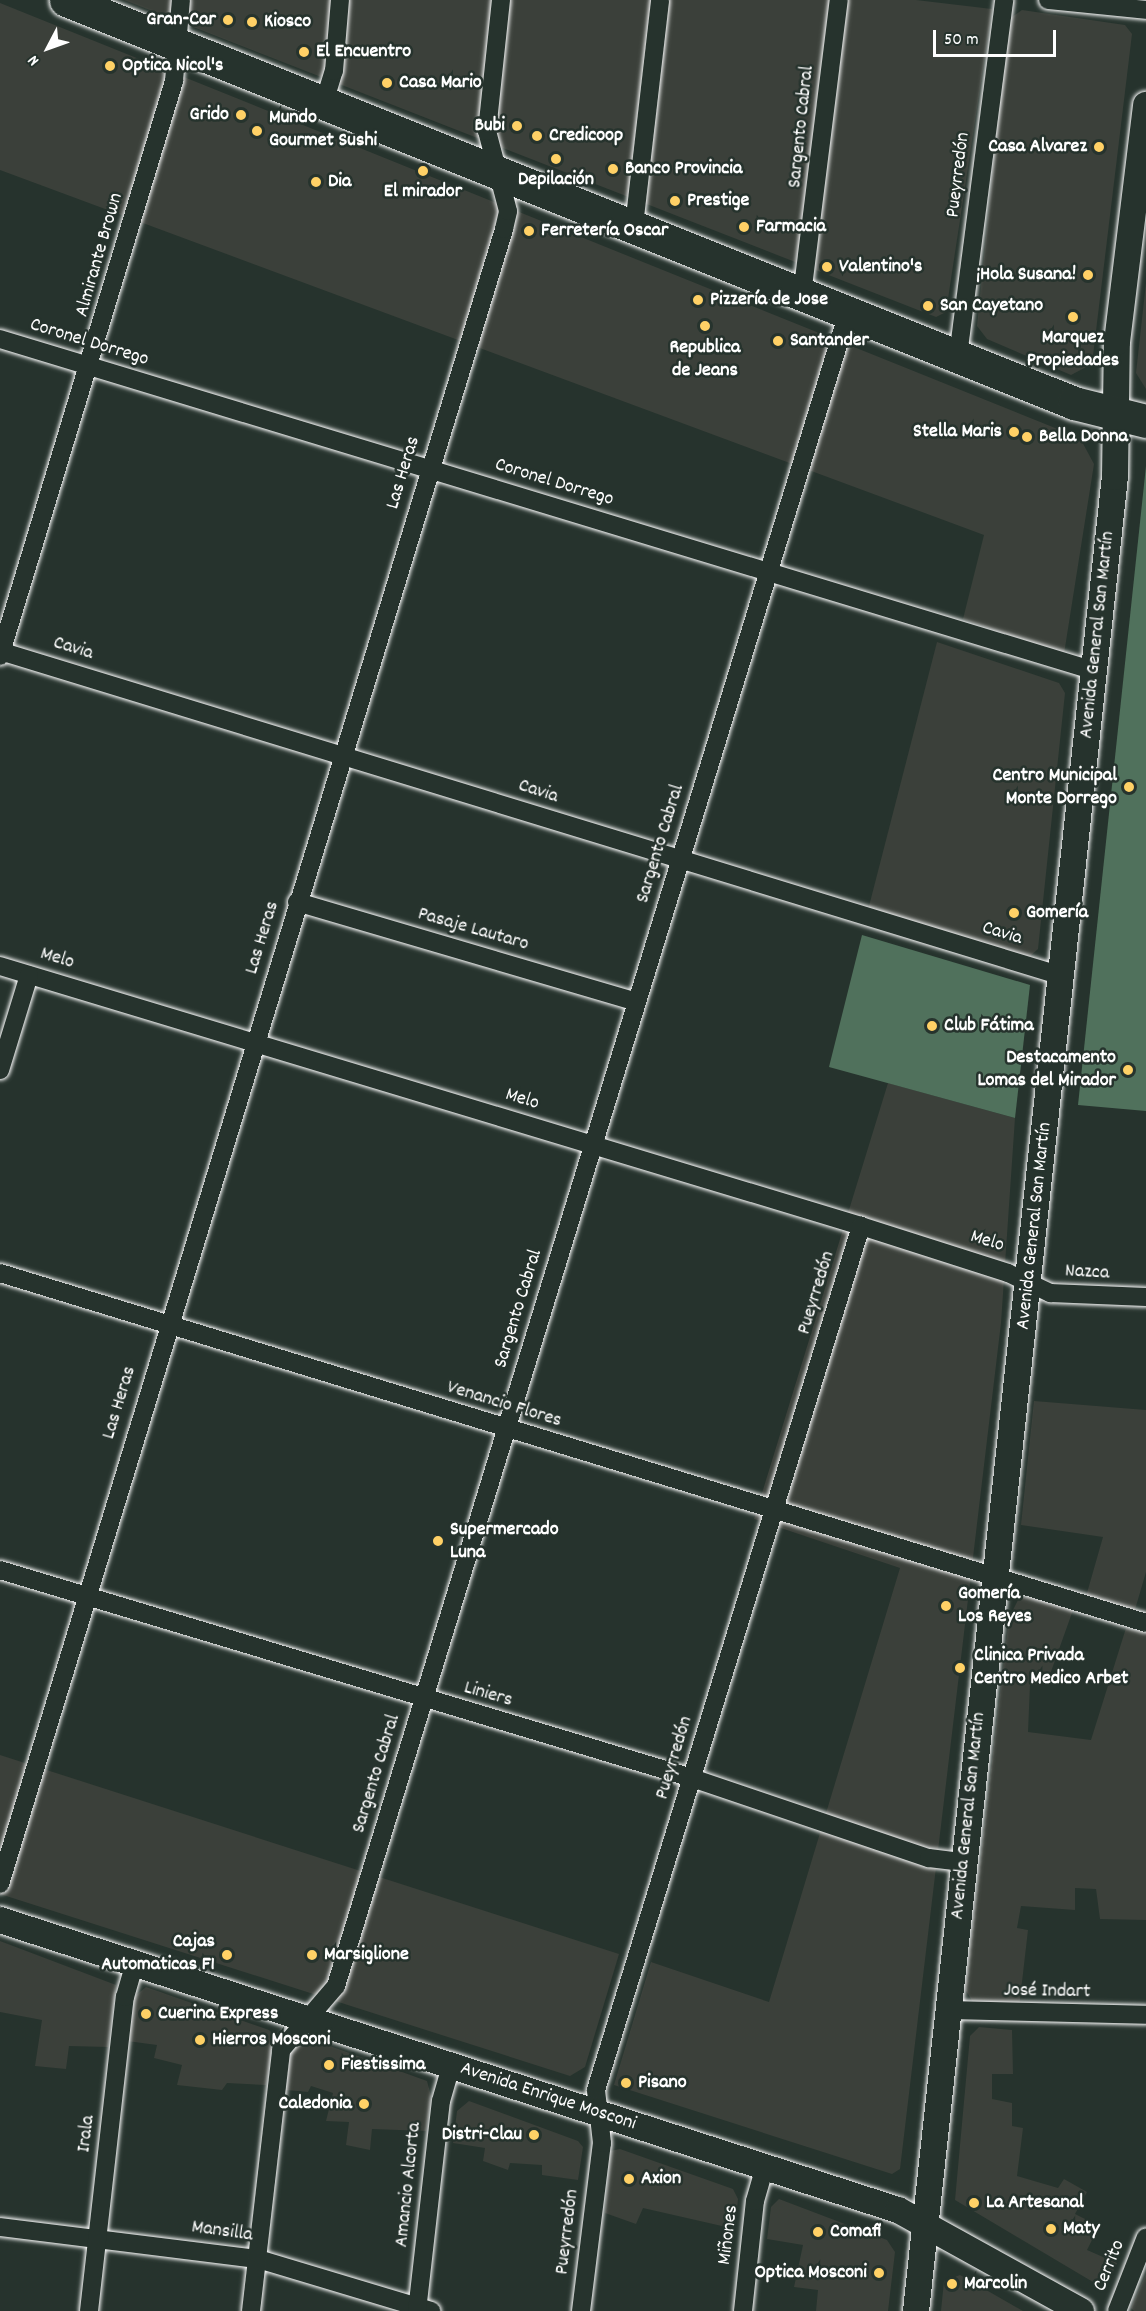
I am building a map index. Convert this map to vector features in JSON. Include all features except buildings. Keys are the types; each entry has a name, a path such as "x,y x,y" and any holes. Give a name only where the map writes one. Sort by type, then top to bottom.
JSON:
{"highway":[{"path":"66,0 323,106 634,226 802,295 958,356 1132,418"}],"main road":[{"name":"Avenida General San Martín","path":"916,2311 963,1862 1029,1283 1095,670 1132,418 1117,342 1146,105"},
{"name":"Avenida Enrique Mosconi","path":"0,1920 765,2166 925,2222 1081,2311"}],"street":[{"name":"Almirante Brown","path":"0,653 91,368 180,46 181,0"},
{"path":"323,106 334,71 340,0"},
{"name":"Las Heras","path":"0,1884 166,1326 504,229 508,211 487,131 501,0"},
{"path":"634,226 660,0"},
{"name":"Sargento Cabral","path":"802,295 839,0"},
{"name":"Pueyrredón","path":"958,356 1004,0"},
{"path":"1048,0 1146,10"},
{"name":"Sargento Cabral","path":"251,2311 281,2050 336,1986 505,1428 594,1145 766,571 848,312"},
{"name":"Coronel Dorrego","path":"0,339 1095,670"},
{"name":"Cavia","path":"0,653 342,754 680,861 1062,976"},
{"name":"Pasaje Lautaro","path":"297,902 637,1002"},
{"name":"Melo","path":"0,966 861,1226 1029,1283"},
{"path":"0,1070 29,975"},
{"name":"Pueyrredón","path":"581,2311 602,2143 596,2090 861,1226"},
{"name":"Venancio Flores","path":"0,1273 166,1326 505,1428 772,1513 996,1577 1146,1623"},
{"name":"Nazca","path":"1029,1283 1061,1295 1146,1297"},
{"name":"Liniers","path":"0,1570 692,1778 929,1858 963,1862"},
{"name":"Irala","path":"89,2311 125,1997 135,1963"},
{"name":"José Indart","path":"948,2010 1146,2015"},
{"name":"Amancio Alcorta","path":"422,2310 441,2101 450,2065"},
{"name":"Miñones","path":"742,2311 755,2201 765,2166"},
{"name":"Mansilla","path":"0,2227 258,2259 422,2310"},
{"name":"Cerrito","path":"1117,2311 1146,2237"}],"shaded area":[{"path":"124,0 916,0 992,9 946,312 936,317"},
{"path":"0,3 1080,438 1094,464 1064,654 963,619 984,535 0,170"},
{"path":"1022,10 1125,25 1132,34 1092,364 1071,375 987,339 977,326 1008,20"},
{"path":"1146,283 1146,389 1136,373"},
{"path":"937,642 1059,683 1065,693 1038,949 1029,957 867,914"},
{"path":"888,1083 1015,1118 1001,1323 900,2169 892,2174 614,2085 651,1962 769,2002 900,1568 754,1519"},
{"path":"1034,1401 1146,1410 1146,1572 1134,1613 1085,1600 1103,1537 1021,1525"},
{"path":"1029,1597 1073,1610 1047,1683 1030,1685 1028,1732 1091,1740 1126,1628 1146,1633 1146,1920 1100,1919 1096,1889 1075,1888 1075,1910 1021,1906 1017,1928 1028,1930 1019,2008 974,2004 965,1989 1009,1618 1019,1598"},
{"path":"0,1755 619,1954 585,2067 570,2076 0,1894"},
{"path":"0,1941 116,1985 108,2047 69,2046 66,2069 35,2066 42,2020 0,2012"},
{"path":"146,1987 269,2030 274,2035 266,2085 227,2083 222,2090 177,2085 182,2065 154,2058 157,2045 127,2041 135,1996"},
{"path":"979,2027 1012,2030 1013,2074 992,2074 992,2099 1012,2103 1012,2126 1023,2128 1017,2176 1058,2188 1064,2179 1087,2192 1075,2214 1099,2226 1087,2250 1117,2263 1108,2282 1098,2285 955,2200 970,2036"},
{"path":"305,2037 427,2081 431,2096 426,2131 372,2129 370,2150 346,2145 349,2122 326,2121 333,2093 311,2086 308,2092 286,2090 291,2048"},
{"path":"469,2101 578,2141 583,2147 578,2180 542,2175 542,2165 510,2163 508,2170 483,2161 485,2148 453,2143 457,2111"},
{"path":"620,2149 733,2189 738,2199 735,2229 643,2208 636,2224 605,2213 610,2151"},
{"path":"779,2199 887,2240 895,2252 888,2311 816,2311 818,2290 794,2287 803,2245 767,2239 771,2207"},
{"path":"1146,2274 1146,2311 1134,2311 1131,2308"},
{"path":"960,2275 1023,2311 941,2311 944,2281"}],"green space":[{"name":"Centro Municipal Monte Dorrego","path":"1146,466 1146,1111 1078,1105"},
{"name":"Club Fátima","path":"862,935 1030,985 1015,1118 829,1067"}],"place":[{"name":"Gran-Car","path":"228,20"},
{"name":"Kiosco","path":"252,22"},
{"name":"El Encuentro","path":"304,52"},
{"name":"Optica Nicol's","path":"110,66"},
{"name":"Casa Mario","path":"387,83"},
{"name":"Grido","path":"241,115"},
{"name":"Bubi","path":"517,126"},
{"name":"Mundo Gourmet Sushi","path":"257,131"},
{"name":"Credicoop","path":"537,136"},
{"name":"Casa Alvarez","path":"1099,147"},
{"name":"Depilación","path":"556,159"},
{"name":"Banco Provincia","path":"613,169"},
{"name":"El mirador","path":"423,171"},
{"name":"Dia","path":"316,182"},
{"name":"Prestige","path":"675,201"},
{"name":"Farmacia","path":"744,227"},
{"name":"Ferretería Oscar","path":"529,231"},
{"name":"Valentino's","path":"827,267"},
{"name":"¡Hola Susana!","path":"1088,275"},
{"name":"Pizzería de Jose","path":"698,300"},
{"name":"San Cayetano","path":"928,306"},
{"name":"Marquez Propiedades","path":"1073,317"},
{"name":"Republica de Jeans","path":"705,326"},
{"name":"Santander","path":"778,341"},
{"name":"Stella Maris","path":"1014,432"},
{"name":"Bella Donna","path":"1027,437"},
{"name":"Centro Municipal Monte Dorrego","path":"1129,787"},
{"name":"Gomería","path":"1014,913"},
{"name":"Club Fátima","path":"932,1026"},
{"name":"Destacamento Lomas del Mirador","path":"1128,1070"},
{"name":"Supermercado Luna","path":"438,1541"},
{"name":"Gomería Los Reyes","path":"946,1606"},
{"name":"Clinica Privada Centro Medico Arbet","path":"960,1668"},
{"name":"Cajas Automaticas F1","path":"227,1955"},
{"name":"Marsiglione","path":"312,1955"},
{"name":"Cuerina Express","path":"146,2014"},
{"name":"Hierros Mosconi","path":"200,2040"},
{"name":"Fiestissima","path":"329,2065"},
{"name":"Pisano","path":"626,2083"},
{"name":"Caledonia","path":"364,2104"},
{"name":"Distri-Clau","path":"534,2135"},
{"name":"Axion","path":"629,2179"},
{"name":"La Artesanal","path":"974,2203"},
{"name":"Maty","path":"1051,2229"},
{"name":"Comafi","path":"818,2232"},
{"name":"Optica Mosconi","path":"879,2273"},
{"name":"Marcolin","path":"952,2284"}]}
